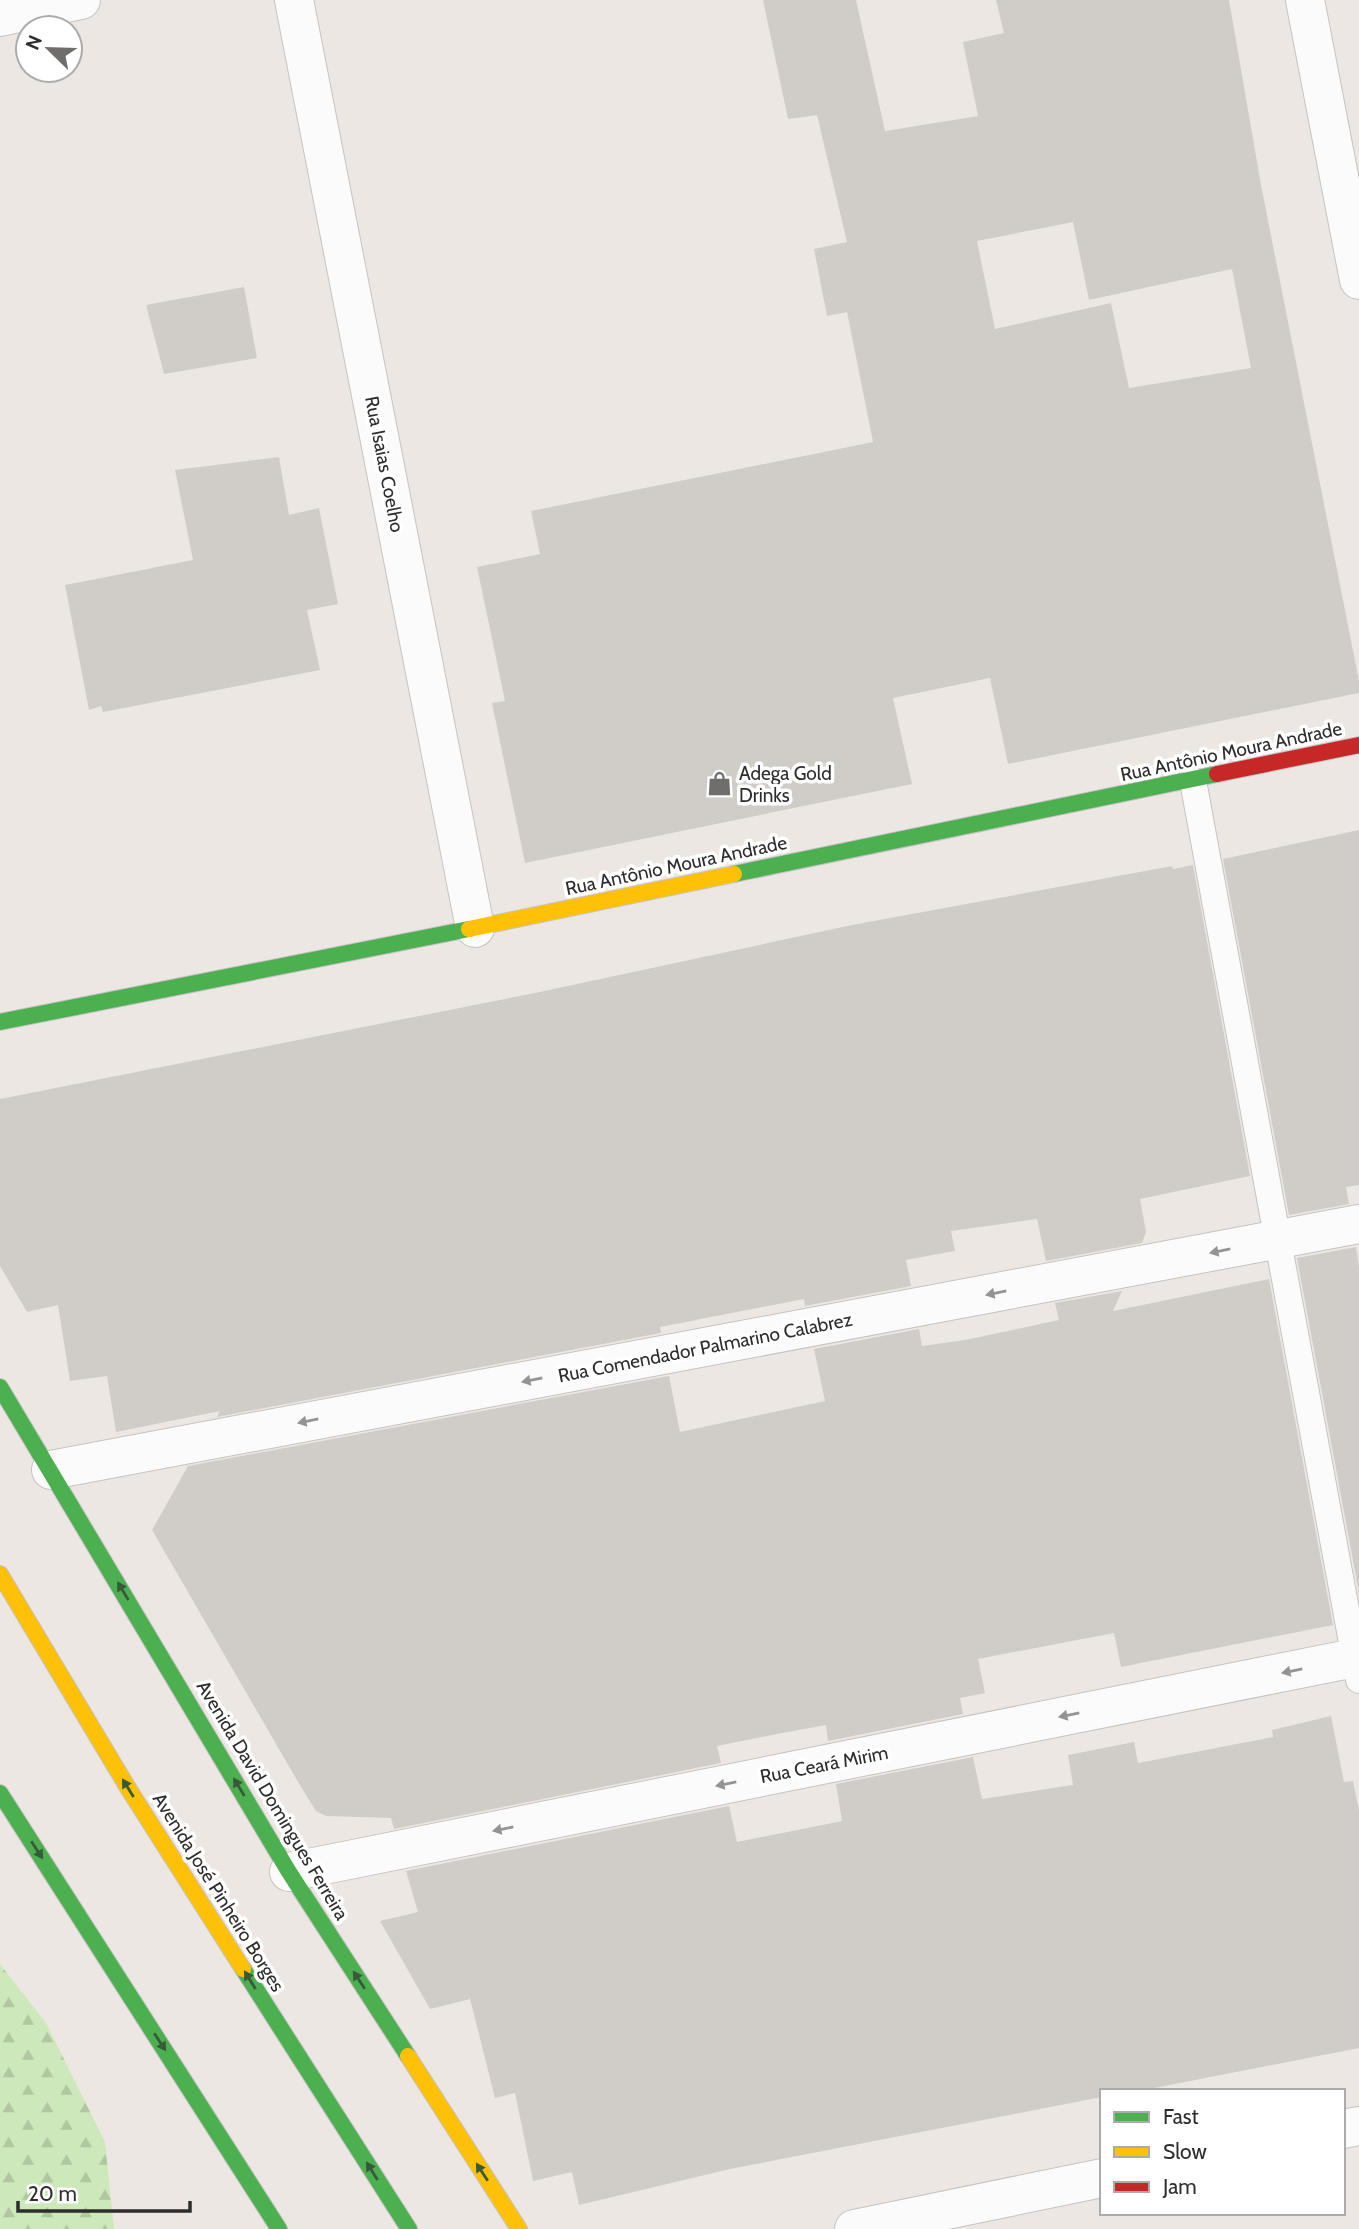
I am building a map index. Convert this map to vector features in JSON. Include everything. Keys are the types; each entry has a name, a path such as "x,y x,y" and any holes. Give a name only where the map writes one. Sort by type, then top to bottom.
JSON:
{"street":[{"path":"0,17 81,0"},
{"name":"Rua Isaias Coelho","path":"294,0 475,928"},
{"path":"1305,0 1359,279"},
{"name":"Rua Antônio Moura Andrade","path":"0,1021 475,928 1359,745"},
{"name":"Rua Comendador Palmarino Calabrez","path":"51,1470 1359,1224"},
{"name":"Avenida David Domingues Ferreira","path":"0,1387 289,1872 519,2229"},
{"name":"Avenida José Pinheiro Borges","path":"0,1574 128,1788 409,2229"},
{"name":"Rua Ceará Mirim","path":"289,1872 1358,1665"},
{"path":"0,1793 279,2229"},
{"path":"854,2229 1100,2178"}],"lane":[{"path":"1193,781 1358,1665"}],"green space":[{"path":"0,1964 46,2023 105,2142 114,2229 0,2229"}],"building":[{"path":"763,0 856,0 885,131 978,116 963,42 1004,33 996,0 1229,0 1261,185 1359,681 1359,693 1008,764 990,678 893,698 912,784 525,863 492,703 505,701 477,567 540,554 531,511 873,442 847,312 827,316 814,249 847,242 817,115 788,119","holes":["1073,222 1089,300 1232,269 1251,368 1129,388 1111,303 995,329 977,241"]},
{"path":"244,287 257,358 164,374 146,305"},
{"path":"279,457 289,515 319,508 338,604 307,610 320,670 103,712 101,706 89,710 65,585 193,560 175,470"},
{"path":"1359,830 1359,1185 1346,1187 1349,1204 1289,1215 1223,859"},
{"path":"1193,865 1250,1176 1140,1199 1146,1232 1142,1243 1046,1261 1037,1219 951,1231 955,1251 906,1260 911,1286 805,1306 804,1299 660,1327 661,1333 217,1417 220,1411 116,1432 107,1376 70,1381 58,1305 27,1312 0,1266 0,1099 535,993 852,925 1172,866 1173,869"},
{"path":"1356,1247 1359,1267 1359,1593 1297,1258"},
{"path":"1269,1279 1333,1625 1121,1667 1114,1633 978,1659 985,1693 960,1698 963,1714 828,1741 826,1725 717,1746 721,1763 394,1829 391,1818 326,1816 316,1811 301,1787 152,1530 188,1466 669,1376 680,1432 825,1401 814,1349 919,1329 922,1346 965,1340 1059,1320 1055,1303 1122,1291 1113,1311"},
{"path":"1331,1716 1344,1782 1353,1781 1359,1810 1359,2048 1149,2089 1100,2089 1100,2097 730,2169 579,2205 572,2172 533,2181 515,2093 495,2098 470,1999 430,2009 380,1921 418,1912 406,1871 729,1806 737,1842 842,1821 836,1784 973,1757 982,1799 1073,1785 1068,1755 1134,1742 1138,1763 1273,1737 1272,1730"}],"traffic: fast":[{"path":"734,874 1217,774"},
{"path":"0,1022 469,929"},
{"path":"0,1387 289,1872 408,2056"},
{"path":"0,1793 279,2229"},
{"path":"243,1969 409,2229"}],"traffic: slow":[{"path":"469,929 734,874"},
{"path":"0,1574 128,1788 243,1969"},
{"path":"408,2056 519,2229"}],"traffic: jam":[{"path":"1217,774 1359,745"}],"place":[{"name":"Adega Gold Drinks","path":"719,784"}]}
